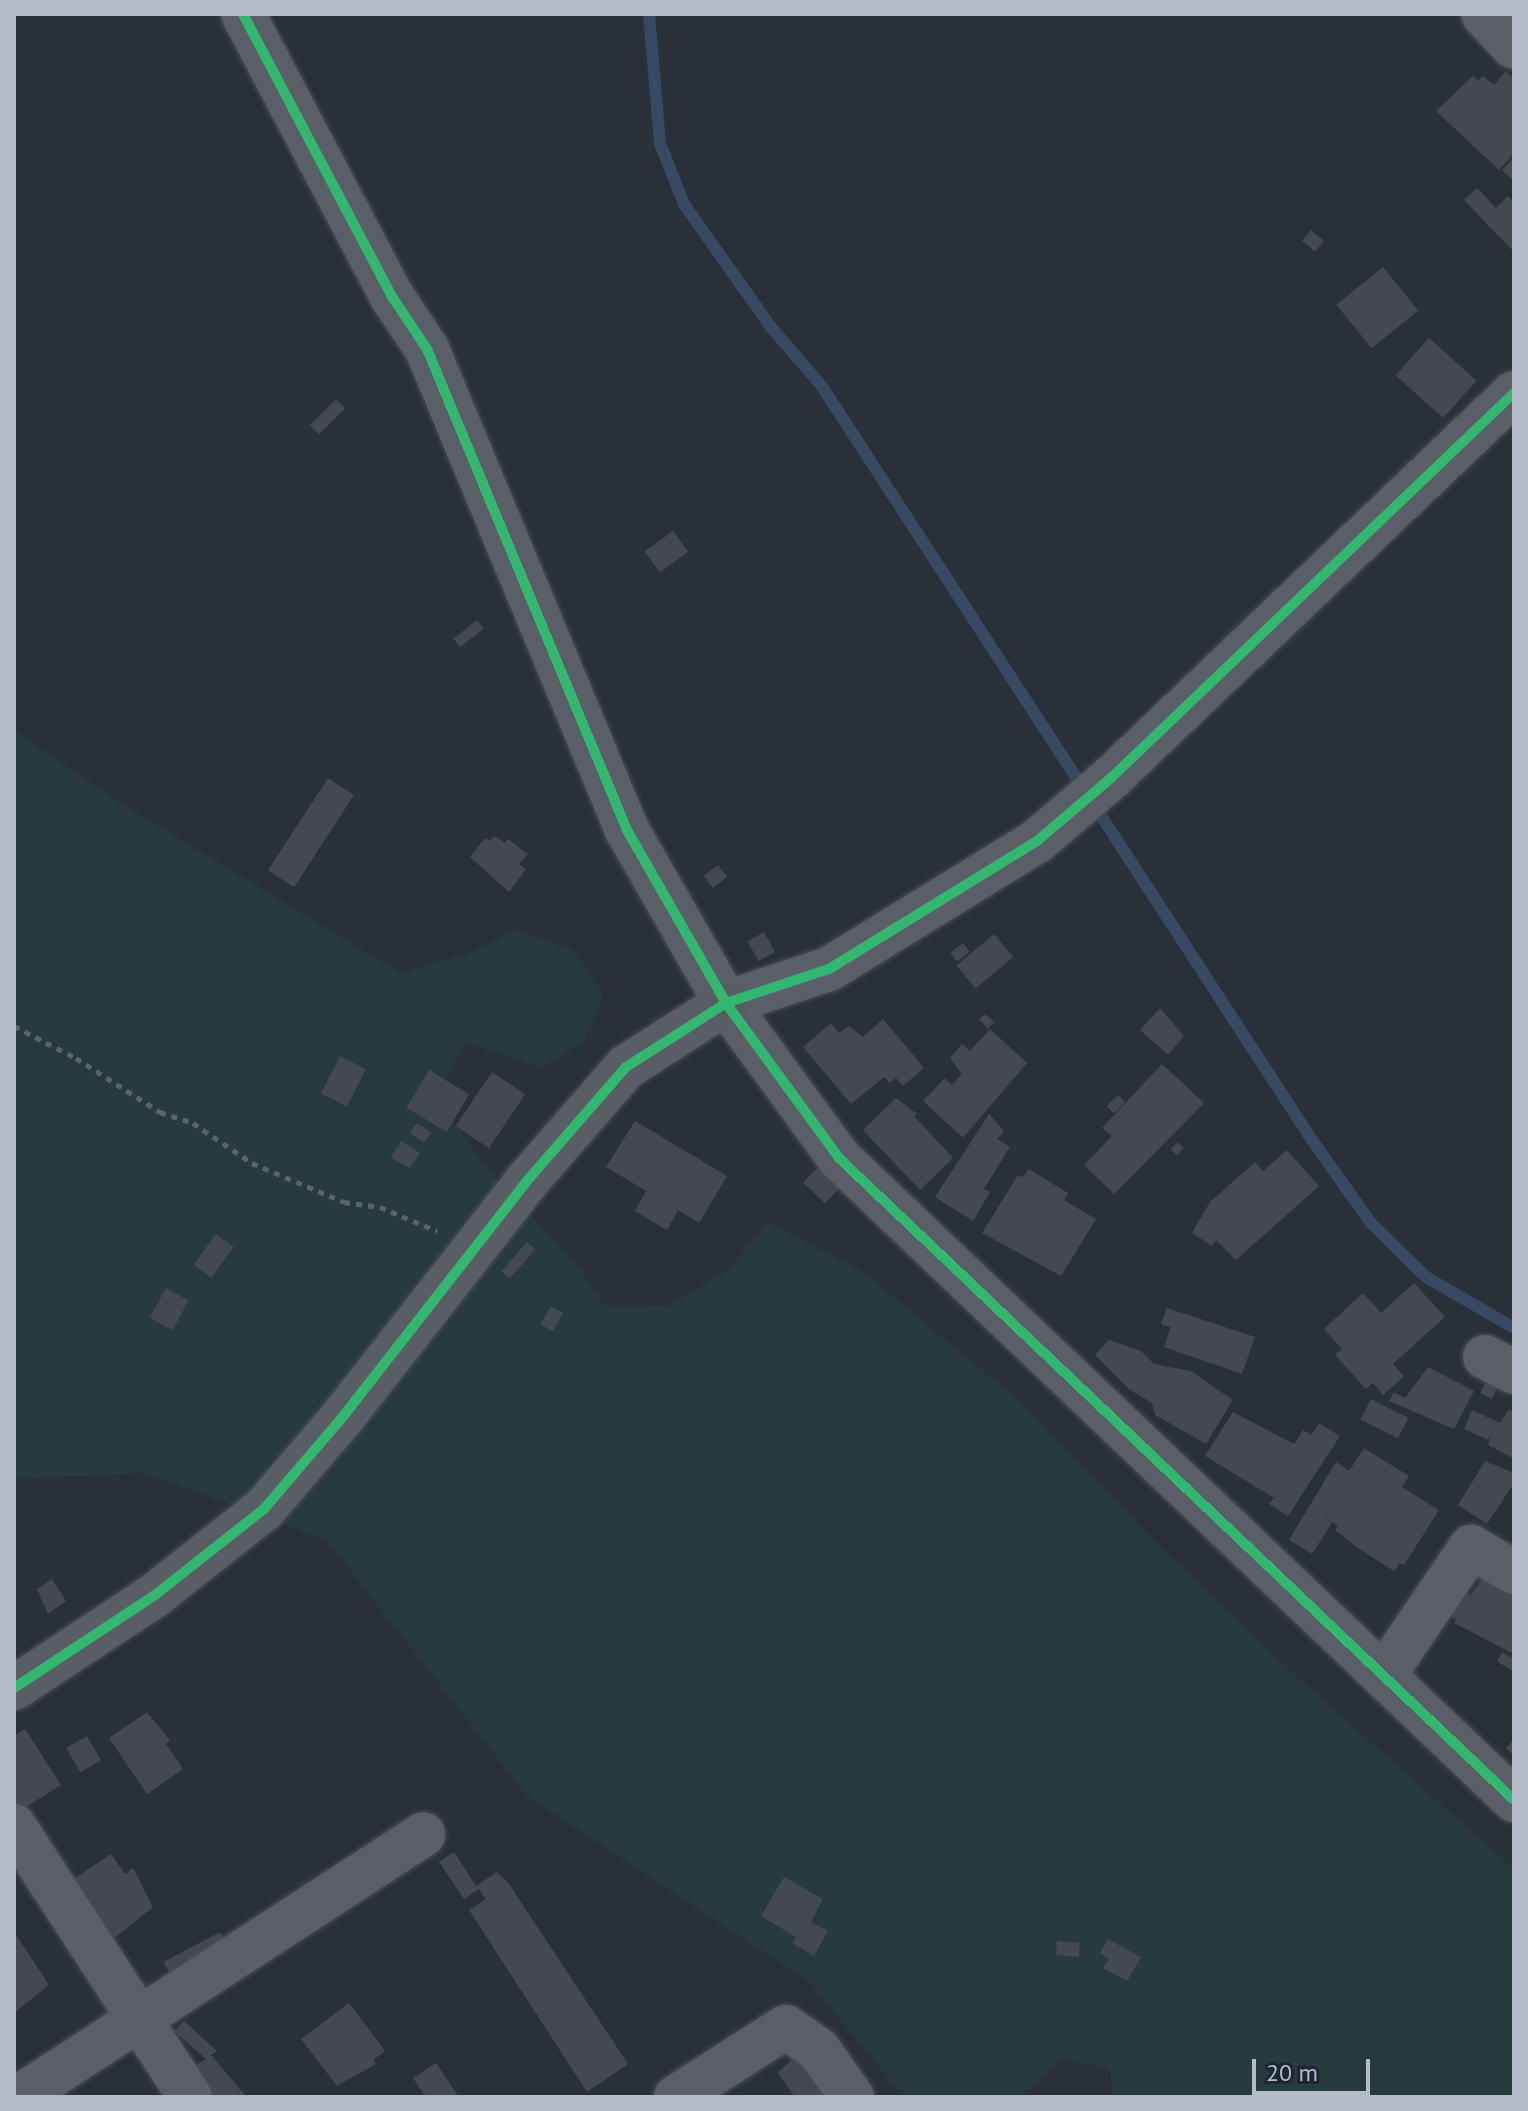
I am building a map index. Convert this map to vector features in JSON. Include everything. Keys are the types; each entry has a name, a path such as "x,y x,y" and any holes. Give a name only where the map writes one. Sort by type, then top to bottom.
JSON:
{"street":[{"path":"243,14 393,298 427,349 627,830 726,1003 839,1158 1514,1800"},
{"path":"1483,14 1514,47"},
{"path":"14,1688 155,1595 255,1518 345,1414 475,1247 626,1067 726,1003 829,969 1037,841 1111,778 1514,393"},
{"path":"1384,1675 1471,1547 1514,1572"},
{"path":"14,1826 190,2097"},
{"path":"19,2097 423,1835"},
{"path":"676,2097 786,2027 818,2049 852,2097"}],"path":[{"path":"14,1026 76,1058 160,1112 193,1123 252,1163 344,1202 380,1207 475,1247"}],"green space":[{"path":"14,730 114,799 400,973 471,953 515,930 575,951 603,996 584,1042 541,1068 465,1042 435,1097 482,1162 578,1267 604,1305 669,1306 729,1269 768,1222 862,1271 1018,1400 1158,1545 1307,1686 1514,1869 1514,2097 1113,2097 1109,2069 1061,2058 1022,2097 904,2097 809,1981 527,1796 327,1540 144,1473 14,1479"}],"building":[{"path":"1506,71 1514,79 1514,153 1499,170 1436,111 1473,76 1478,81 1483,76 1494,85"},
{"path":"1514,157 1514,181 1502,170"},
{"path":"1477,188 1496,208 1508,196 1514,203 1514,252 1464,200"},
{"path":"1311,230 1324,241 1315,252 1302,241"},
{"path":"1383,267 1418,311 1372,348 1336,305"},
{"path":"1429,338 1477,381 1443,418 1396,375"},
{"path":"336,399 345,408 319,434 310,425"},
{"path":"673,531 688,552 660,573 645,552"},
{"path":"477,620 484,629 460,647 453,638"},
{"path":"328,778 354,795 294,887 268,870"},
{"path":"494,836 505,843 508,839 528,854 519,864 526,869 509,892 470,857 485,838 490,841"},
{"path":"718,865 727,877 713,888 704,876"},
{"path":"764,932 775,952 759,961 747,941"},
{"path":"994,934 1013,957 976,988 956,965"},
{"path":"963,943 970,952 957,962 950,953"},
{"path":"1160,1008 1184,1036 1168,1055 1140,1030"},
{"path":"985,1014 994,1022 988,1029 979,1019"},
{"path":"883,1019 924,1068 903,1086 896,1078 890,1083 884,1077 851,1104 803,1047 831,1023 839,1033 849,1026 863,1037"},
{"path":"990,1029 1027,1063 963,1138 923,1101 945,1078 952,1085 962,1074 950,1058 962,1044 970,1051"},
{"path":"340,1056 366,1069 347,1107 321,1093"},
{"path":"1162,1064 1204,1103 1114,1194 1084,1165 1112,1136 1102,1128"},
{"path":"429,1070 469,1094 447,1132 406,1108"},
{"path":"492,1072 525,1094 489,1148 456,1126"},
{"path":"1118,1095 1125,1102 1114,1113 1107,1106"},
{"path":"896,1098 917,1114 914,1116 953,1158 920,1190 863,1130"},
{"path":"989,1114 1004,1131 997,1139 1010,1147 984,1189 990,1192 973,1221 935,1197"},
{"path":"635,1121 727,1176 699,1223 678,1210 667,1230 635,1211 646,1191 606,1167"},
{"path":"417,1123 431,1133 424,1143 410,1133"},
{"path":"401,1141 420,1153 410,1169 391,1157"},
{"path":"1177,1142 1184,1148 1177,1155 1170,1150"},
{"path":"1287,1150 1319,1186 1236,1260 1216,1240 1212,1246 1192,1233 1210,1202 1255,1162 1263,1171"},
{"path":"822,1163 844,1184 825,1203 803,1182"},
{"path":"1029,1169 1068,1193 1064,1200 1096,1219 1061,1276 982,1233 1018,1175 1022,1177"},
{"path":"216,1234 234,1247 211,1278 194,1265"},
{"path":"527,1242 535,1249 510,1279 501,1271"},
{"path":"1414,1283 1445,1317 1393,1364 1404,1376 1383,1395 1373,1383 1366,1389 1335,1355 1342,1349 1324,1329 1363,1293 1381,1313"},
{"path":"166,1288 189,1301 172,1330 150,1318"},
{"path":"551,1306 563,1313 553,1331 540,1324"},
{"path":"1167,1308 1255,1337 1242,1374 1164,1347 1171,1327 1161,1324"},
{"path":"1109,1340 1141,1351 1154,1364 1191,1371 1233,1400 1206,1444 1155,1415 1152,1403 1129,1389 1095,1355"},
{"path":"1428,1367 1474,1391 1454,1429 1389,1401 1394,1392 1405,1398"},
{"path":"1488,1378 1500,1384 1492,1399 1480,1393"},
{"path":"1371,1399 1408,1418 1398,1439 1361,1419"},
{"path":"1509,1409 1514,1412 1514,1459 1488,1445 1492,1431 1488,1440 1464,1429 1472,1410 1500,1423"},
{"path":"1233,1412 1294,1444 1303,1430 1311,1435 1319,1423 1340,1436 1288,1516 1269,1504 1274,1498 1205,1456"},
{"path":"1364,1448 1409,1476 1402,1487 1439,1510 1404,1565 1400,1563 1394,1571 1355,1546 1335,1530 1338,1526 1321,1515 1332,1523 1312,1554 1289,1540 1336,1462 1349,1471"},
{"path":"1485,1461 1514,1473 1514,1483 1487,1524 1458,1505"},
{"path":"1488,1572 1514,1589 1514,1654 1454,1623 1456,1620 1445,1613 1459,1588 1470,1595"},
{"path":"52,1579 66,1601 48,1614 37,1589"},
{"path":"1502,1652 1514,1659 1512,1671 1497,1661"},
{"path":"147,1712 170,1740 166,1744 183,1769 147,1794 109,1738"},
{"path":"25,1729 61,1785 20,1811 14,1802 14,1736"},
{"path":"87,1736 101,1760 80,1772 66,1748"},
{"path":"1514,1739 1514,1756 1506,1748"},
{"path":"454,1852 476,1886 497,1872 509,1884 628,2064 587,2092 469,1910 486,1899 479,1889 464,1899 439,1862"},
{"path":"111,1854 125,1874 133,1868 153,1907 112,1940 68,1883"},
{"path":"784,1877 823,1899 811,1922 828,1931 814,1956 792,1943 796,1937 761,1916"},
{"path":"14,1932 49,1985 14,2013"},
{"path":"220,1932 227,1945 171,1975 163,1962"},
{"path":"1108,1939 1141,1957 1127,1981 1103,1968 1109,1959 1100,1953"},
{"path":"1057,1941 1080,1943 1079,1957 1056,1955"},
{"path":"349,2003 385,2051 373,2060 376,2064 337,2086 301,2039"},
{"path":"184,2021 217,2051 211,2055 245,2095 253,2097 213,2097 193,2067 206,2059 174,2031"},
{"path":"800,2051 832,2097 795,2097 778,2073"},
{"path":"436,2063 459,2097 426,2097 413,2078"}],"waterway":[{"path":"649,14 660,143 684,204 770,326 821,385 1310,1137 1371,1223 1426,1277 1514,1328"}],"cycle path":[{"path":"243,14 393,298 427,349 627,830 726,1003 839,1158 1514,1800"},
{"path":"14,1688 155,1595 264,1509 345,1414 526,1182 626,1067 726,1003 829,969 1037,841 1111,778 1514,393"}]}
